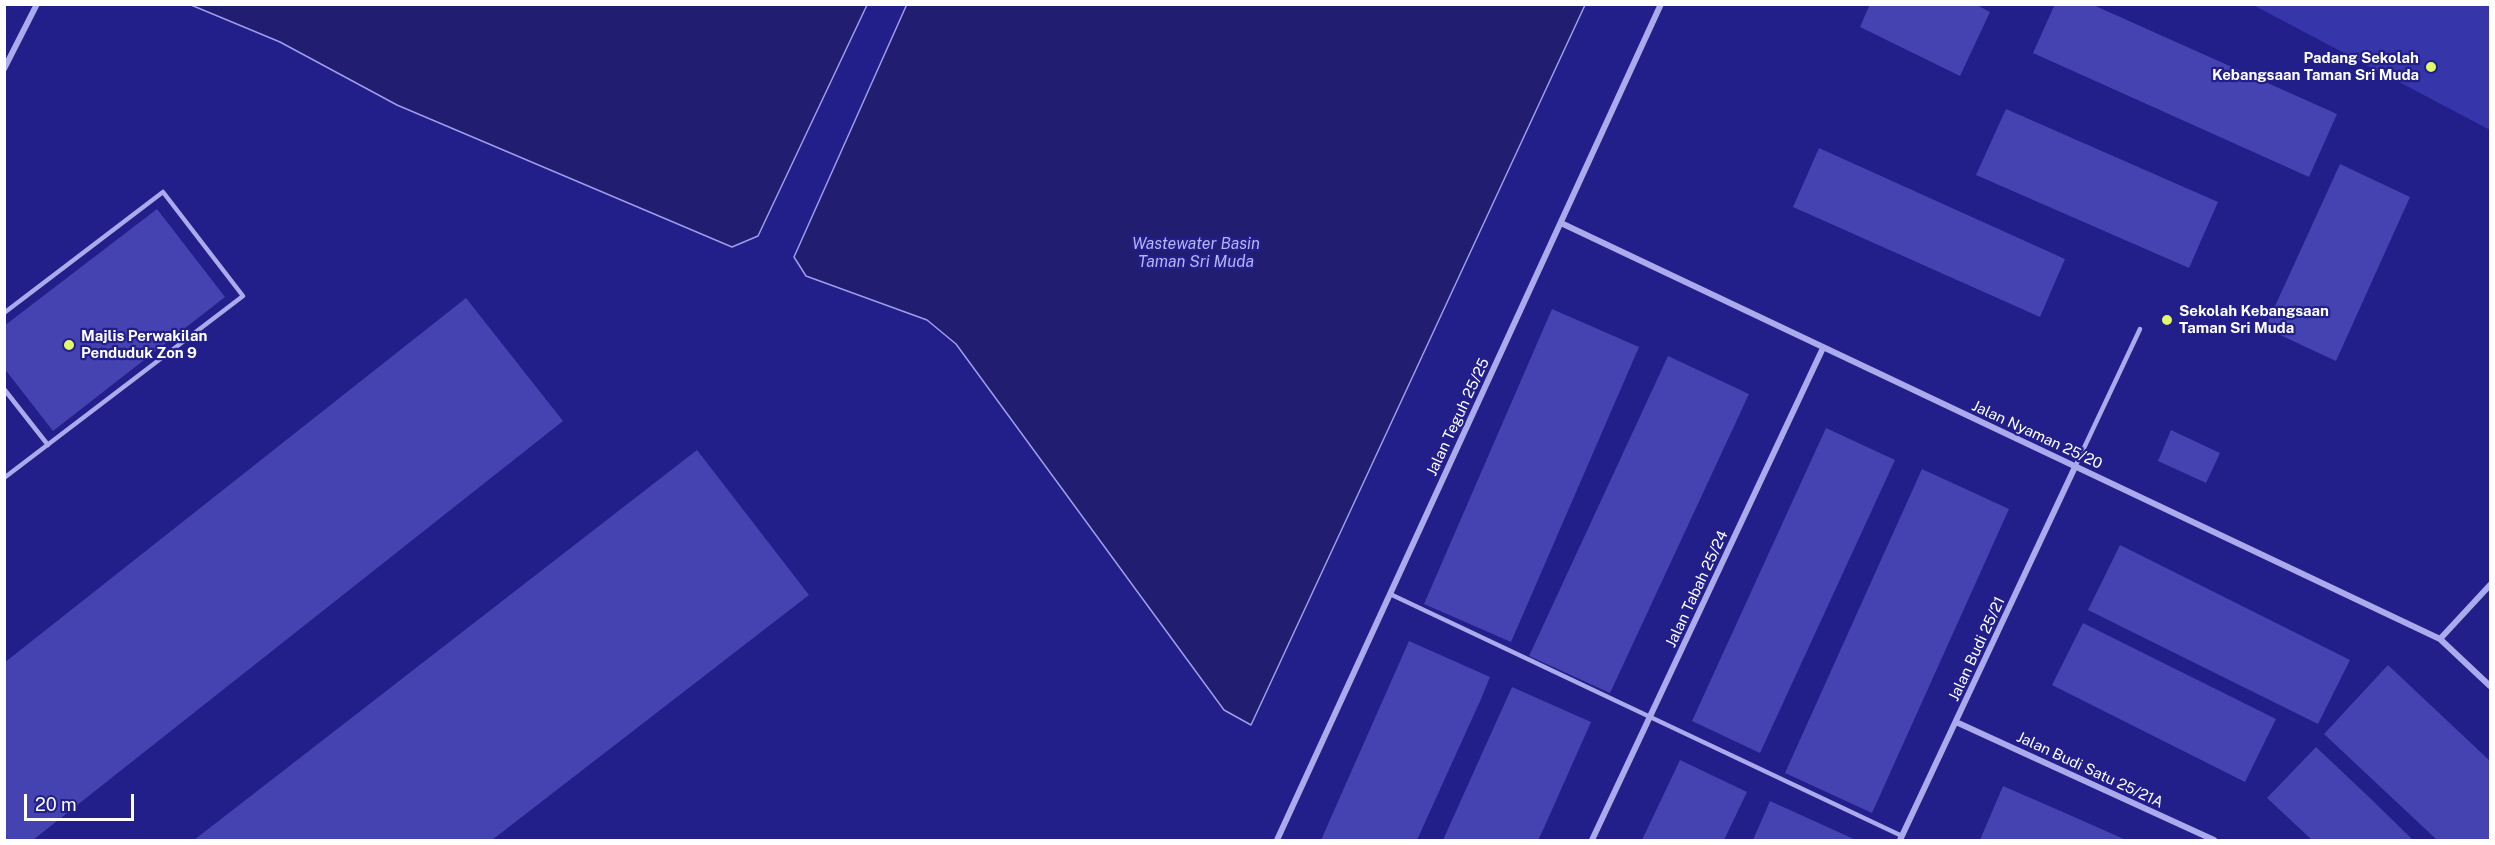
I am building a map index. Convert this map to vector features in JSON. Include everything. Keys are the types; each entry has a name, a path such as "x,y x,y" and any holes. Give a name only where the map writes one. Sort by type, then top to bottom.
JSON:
{"street":[{"path":"5,65 37,4"},
{"name":"Jalan Teguh 25/25","path":"1277,840 1661,4"},
{"name":"Jalan Nyaman 25/20","path":"1561,223 2440,639 2490,686"},
{"name":"Jalan Tabah 25/24","path":"1592,840 1823,348"},
{"name":"Jalan Budi 25/21","path":"1901,838 2075,467"},
{"path":"2440,639 2490,585"},
{"name":"Jalan Budi Satu 25/21A","path":"1956,722 2214,840"}],"lane":[{"path":"4,313 163,192 243,296 4,478"},
{"path":"2075,467 2140,329"},
{"path":"4,389 48,445"},
{"path":"1390,594 1901,838"}],"shaded area":[{"name":"Padang Sekolah Kebangsaan Taman Sri Muda","path":"2253,5 2490,5 2490,130"}],"water":[{"name":"Wastewater Basin Taman Sri Muda","path":"907,4 1585,5 1251,725 1224,710 956,344 927,320 806,276 794,257"},
{"path":"191,5 867,5 758,236 732,247 397,105 280,42"}],"building":[{"path":"1870,4 1975,4 1990,12 1960,76 1860,27"},
{"path":"2055,4 2091,4 2337,114 2309,177 2033,53"},
{"path":"2006,109 2218,202 2189,268 1976,175"},
{"path":"1819,148 2065,259 2040,317 1793,207"},
{"path":"2340,164 2410,197 2336,361 2265,328"},
{"path":"157,209 225,297 53,431 4,368 4,326"},
{"path":"466,298 563,421 33,840 4,840 4,663"},
{"path":"1552,309 1639,347 1511,642 1424,604"},
{"path":"1668,356 1749,394 1610,693 1529,656"},
{"path":"1826,428 1895,460 1760,753 1692,721"},
{"path":"2171,430 2220,453 2206,483 2158,461"},
{"path":"697,450 809,595 492,840 194,840"},
{"path":"1922,469 2009,509 1872,813 1785,773"},
{"path":"2120,545 2350,660 2318,724 2088,610"},
{"path":"2083,623 2276,719 2245,782 2052,685"},
{"path":"1409,641 1490,677 1481,699 1417,840 1321,840"},
{"path":"2388,665 2490,761 2490,840 2437,840 2324,734"},
{"path":"1512,687 1591,722 1543,830 1538,840 1443,840"},
{"path":"2316,747 2413,840 2312,840 2267,798"},
{"path":"1680,760 1747,792 1724,840 1642,840"},
{"path":"2003,786 2072,816 2126,840 1980,840"},
{"path":"1770,801 1856,840 1753,840"}],"place":[{"name":"Padang Sekolah Kebangsaan Taman Sri Muda","path":"2431,67"},
{"name":"Sekolah Kebangsaan Taman Sri Muda","path":"2167,320"},
{"name":"Majlis Perwakilan Penduduk Zon 9","path":"69,345"}]}
